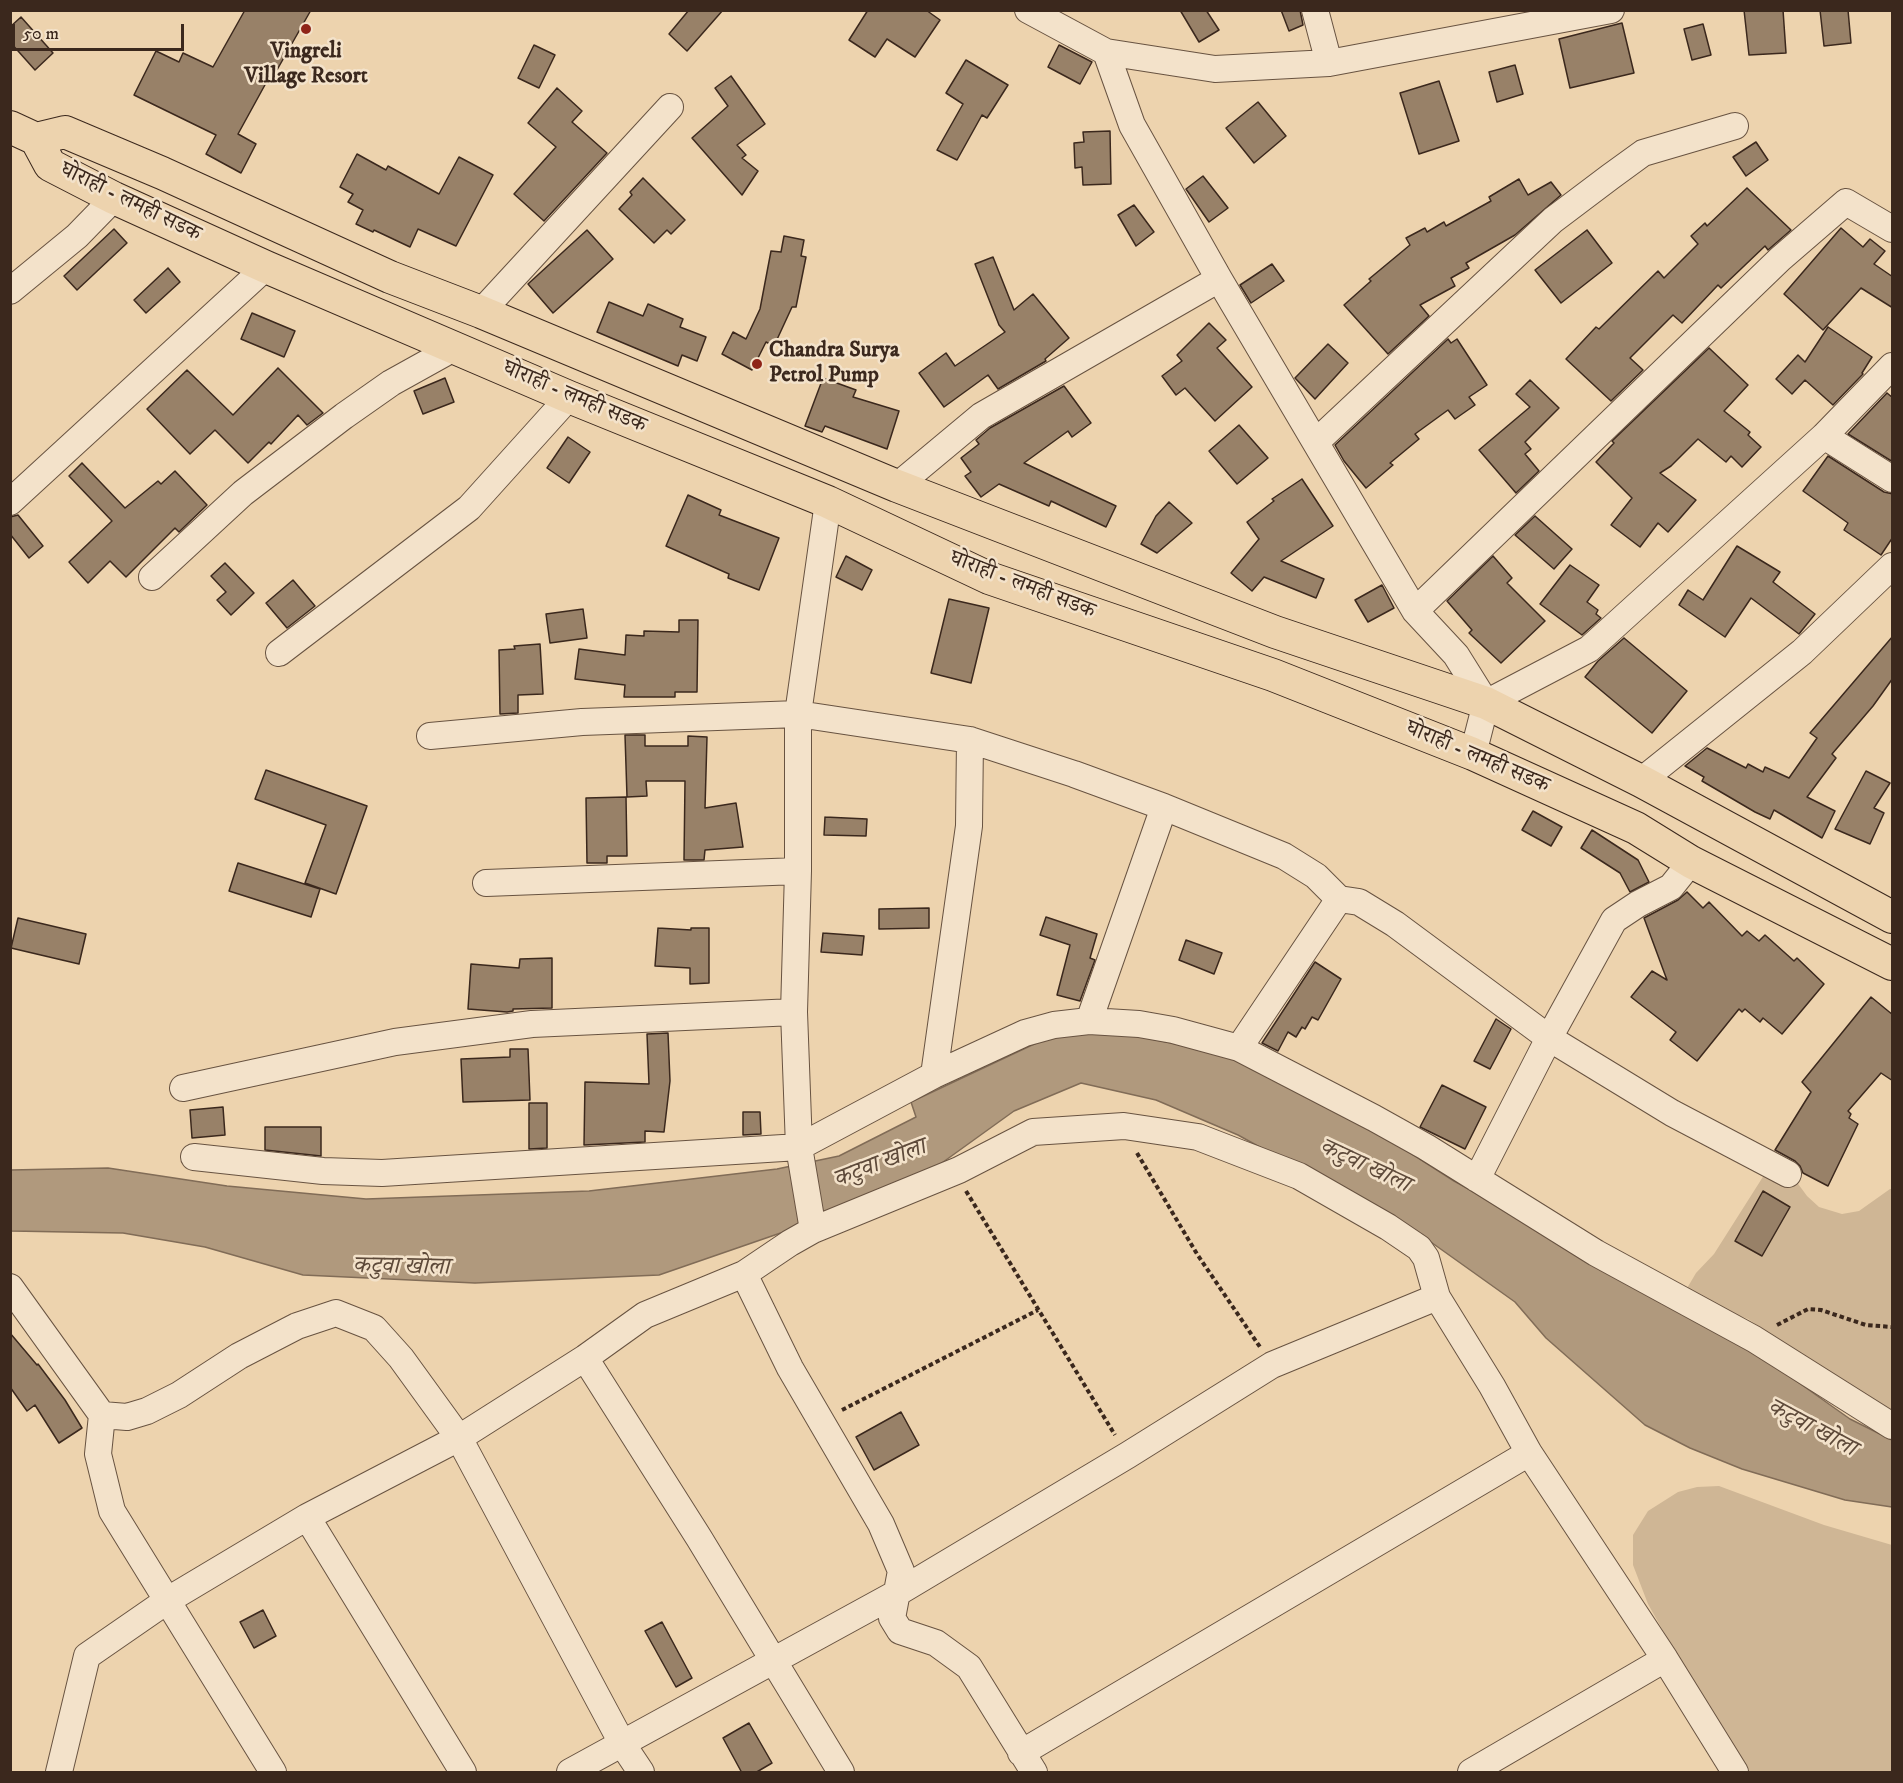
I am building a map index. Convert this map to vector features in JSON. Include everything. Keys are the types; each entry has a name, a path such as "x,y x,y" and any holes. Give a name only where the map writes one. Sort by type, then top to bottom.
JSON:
{"main road":[{"name":"घोराही - लमही सडक","path":"23,133 65,132 162,173 390,277 482,312 897,486 1275,632 1486,703 1641,781 1893,917"},
{"name":"घोराही - लमही सडक","path":"23,133 50,165 114,198 266,267 569,397 828,502 989,578 1273,675 1473,754 1636,828 1691,862 1893,964"}],"street":[{"path":"1028,10 1106,52 1215,69 1329,63 1546,16 1611,10"},
{"path":"1315,10 1329,63"},
{"path":"1106,52 1132,125 1218,279 1415,611 1456,655 1486,703 1473,754"},
{"path":"482,312 670,107"},
{"path":"1316,442 1553,220 1591,191 1643,153 1735,126"},
{"path":"10,291 77,236 114,198"},
{"path":"1415,611 1780,259 1846,202 1893,229"},
{"path":"10,502 266,267"},
{"path":"897,486 981,416 1218,279"},
{"path":"152,577 243,493 334,423 391,383 454,348"},
{"path":"1486,703 1589,649 1824,436 1893,366"},
{"path":"279,653 469,508 569,397"},
{"path":"1824,436 1893,479"},
{"path":"813,1230 799,1147 794,1012 798,872 798,714 828,502"},
{"path":"1641,781 1802,652 1893,566"},
{"path":"430,736 582,722 798,714 970,740 1074,774 1164,807 1284,856 1316,876 1339,899 1359,902 1375,910 1549,1038 1672,1113 1788,1174"},
{"path":"934,1075 969,826 970,740"},
{"path":"1089,1021 1164,807"},
{"path":"1477,1179 1549,1038 1614,920 1638,903 1671,887 1691,862"},
{"path":"486,883 798,872"},
{"path":"1239,1048 1339,899"},
{"path":"183,1088 395,1042 532,1024 794,1012"},
{"path":"194,1157 323,1171 382,1173 799,1147 934,1075 1025,1033 1054,1025 1089,1021 1139,1024 1173,1030 1239,1048 1374,1118 1426,1146 1596,1252 1754,1339 1893,1426"},
{"path":"59,1773 87,1656 168,1600 307,1517 459,1438 585,1358 645,1315 744,1274 813,1230 959,1170 1033,1132 1124,1126 1198,1137 1299,1176 1388,1227 1419,1248 1426,1258 1437,1298 1492,1386 1529,1453 1665,1659 1735,1773"},
{"path":"744,1274 790,1368 881,1524 901,1571 892,1618 900,1631 936,1643 969,1667 1028,1763 1529,1453"},
{"path":"10,1287 36,1326 68,1364 102,1414 98,1454 112,1511 273,1773"},
{"path":"570,1773 897,1593 1128,1455 1272,1365 1437,1298"},
{"path":"102,1414 127,1417 147,1411 179,1395 239,1356 297,1326 336,1313 374,1328 401,1359 459,1438 640,1773"},
{"path":"585,1358 774,1660 841,1773"},
{"path":"307,1517 463,1773"},
{"path":"1471,1773 1665,1659"}],"path":[{"path":"1124,1126 1146,1170 1197,1254 1272,1365"},
{"path":"959,1170 967,1196 1128,1455"},
{"path":"1754,1339 1797,1313 1808,1309 1821,1310 1866,1325 1893,1327"},
{"path":"820,1422 1038,1310"}],"shaded area":[{"path":"1766,1172 1796,1181 1819,1207 1842,1214 1859,1211 1892,1189 1892,1415 1748,1319 1709,1303 1686,1290 1696,1273 1714,1254"},
{"path":"1719,1486 1824,1525 1892,1545 1892,1772 1745,1772 1725,1741 1648,1604 1633,1565 1633,1535 1648,1511 1678,1492 1697,1487"}],"water":[{"name":"कटुवा खोला","path":"1111,1031 1222,1053 1325,1098 1454,1181 1627,1275 1747,1346 1850,1419 1892,1440 1892,1507 1845,1500 1742,1469 1690,1448 1645,1425 1546,1338 1515,1302 1428,1240 1238,1135 1156,1100 1081,1083 1014,1111 939,1165 824,1218 659,1275 475,1283 303,1275 205,1247 123,1233 11,1231 11,1170 108,1168 227,1186 366,1199 589,1191 777,1169 839,1156 916,1117 911,1102 1047,1038"}],"building":[{"path":"245,10 311,10 238,134 256,144 241,173 206,154 216,135 134,95 156,51 179,62 183,53 213,67"},
{"path":"689,10 723,10 687,51 669,34"},
{"path":"868,10 926,10 940,20 915,57 887,39 875,57 849,40"},
{"path":"1180,10 1206,10 1219,30 1199,42"},
{"path":"1281,10 1300,10 1303,25 1289,31"},
{"path":"1744,10 1783,10 1786,53 1749,55"},
{"path":"1820,10 1848,10 1851,43 1824,46"},
{"path":"21,17 53,53 35,70 10,42 10,27"},
{"path":"1622,23 1634,73 1570,88 1559,39"},
{"path":"1703,24 1711,55 1692,60 1684,29"},
{"path":"534,45 555,55 539,88 518,78"},
{"path":"1059,45 1092,62 1080,84 1048,67"},
{"path":"966,60 1008,85 987,118 982,115 957,160 937,150 963,104 946,93"},
{"path":"1515,65 1523,94 1497,102 1489,72"},
{"path":"731,76 765,124 737,145 746,155 742,158 758,171 742,195 692,138 728,106 715,88"},
{"path":"1439,81 1459,141 1419,154 1400,93"},
{"path":"557,88 582,111 572,122 607,153 544,221 514,194 556,147 528,123"},
{"path":"1258,102 1286,136 1254,163 1226,128"},
{"path":"1110,131 1111,184 1083,185 1082,167 1075,168 1074,143 1084,142 1083,132"},
{"path":"1756,142 1768,160 1746,176 1733,157"},
{"path":"357,154 386,170 388,166 439,194 459,157 493,175 456,246 418,229 410,247 356,224 363,210 348,202 353,194 340,187"},
{"path":"1203,176 1228,208 1209,222 1186,189"},
{"path":"643,178 685,220 671,234 667,230 654,243 619,209"},
{"path":"1519,179 1528,195 1551,182 1561,195 1515,235 1466,263 1469,268 1451,278 1455,286 1420,305 1429,316 1388,354 1344,305 1371,281 1369,279 1410,245 1406,238 1425,228 1427,232 1444,222 1446,226 1491,201 1489,197"},
{"path":"1747,188 1791,230 1768,250 1765,246 1721,288 1718,285 1682,323 1673,315 1630,358 1643,370 1611,401 1566,359 1596,327 1599,329 1658,271 1664,278 1698,244 1691,236 1705,223 1707,226"},
{"path":"1134,205 1154,232 1136,246 1118,215"},
{"path":"1841,228 1863,247 1870,239 1885,251 1874,264 1893,277 1893,308 1861,288 1823,330 1784,294"},
{"path":"114,229 127,243 77,290 64,276"},
{"path":"587,230 613,259 553,313 528,284"},
{"path":"1587,230 1612,263 1561,303 1535,270"},
{"path":"784,236 804,240 801,256 806,257 796,307 792,307 774,346 766,342 752,370 722,354 733,332 746,339 760,309 771,251 781,252"},
{"path":"993,257 1014,310 1033,294 1069,338 1045,359 1046,361 998,389 988,375 944,407 919,373 946,353 955,366 1005,332 999,325 975,264"},
{"path":"1272,264 1284,281 1251,303 1240,285"},
{"path":"168,268 180,282 146,313 134,300"},
{"path":"609,302 643,316 648,304 683,319 680,327 706,337 697,361 682,355 678,366 597,332"},
{"path":"252,313 295,331 284,357 241,339"},
{"path":"1209,323 1226,340 1217,348 1252,387 1215,421 1185,388 1176,395 1162,376 1182,361 1177,355"},
{"path":"1828,327 1872,357 1863,374 1833,405 1805,380 1792,394 1776,379 1798,355 1805,362"},
{"path":"1448,339 1451,343 1457,339 1487,385 1469,397 1475,405 1455,419 1448,410 1415,434 1419,439 1390,463 1393,465 1366,488 1344,461 1335,445"},
{"path":"1328,344 1348,363 1315,399 1295,378"},
{"path":"1709,348 1748,385 1724,411 1750,432 1748,435 1761,447 1742,467 1731,456 1726,462 1698,439 1671,466 1660,473 1696,500 1668,532 1658,523 1640,547 1611,525 1632,498 1596,462 1614,443 1612,441"},
{"path":"278,368 323,413 307,425 298,415 271,444 269,442 248,463 215,430 190,454 147,409 187,370 233,415"},
{"path":"445,378 454,402 423,414 414,391"},
{"path":"823,378 856,390 853,397 899,411 887,449 825,426 822,432 805,426"},
{"path":"1530,380 1559,408 1525,442 1531,449 1525,454 1539,471 1516,493 1479,450 1530,407 1516,394"},
{"path":"1064,386 1091,423 1072,437 1068,431 1024,463 1116,506 1106,527 1051,501 1049,506 999,484 981,497 965,476 971,472 961,458 979,444 976,440 990,428"},
{"path":"1887,393 1893,398 1893,462 1848,434"},
{"path":"1239,425 1268,458 1237,484 1209,451"},
{"path":"568,437 590,452 569,483 547,468"},
{"path":"1828,456 1884,492 1893,494 1893,537 1881,555 1844,530 1848,523 1803,491"},
{"path":"82,463 125,508 158,481 161,484 175,471 207,505 179,532 175,528 126,577 110,561 88,583 69,562 112,521 69,476"},
{"path":"1302,479 1333,526 1281,561 1324,579 1316,598 1264,577 1252,591 1231,573 1259,539 1247,522 1274,501 1272,499"},
{"path":"688,495 721,510 719,515 779,538 759,590 728,578 729,574 666,546"},
{"path":"1169,502 1192,523 1157,553 1141,544 1156,516"},
{"path":"18,515 43,546 29,558 10,534 10,517"},
{"path":"1535,516 1572,549 1554,569 1515,535"},
{"path":"1737,546 1780,572 1773,582 1815,614 1799,634 1751,598 1725,637 1679,605 1688,590 1703,600"},
{"path":"846,556 872,570 862,590 836,577"},
{"path":"1493,556 1512,578 1507,583 1545,621 1501,663 1469,633 1472,630 1447,601"},
{"path":"225,563 254,593 231,615 217,600 226,592 211,576"},
{"path":"1570,565 1599,585 1587,602 1598,610 1596,614 1601,618 1582,635 1540,604"},
{"path":"293,580 315,606 287,628 266,603"},
{"path":"1382,585 1394,608 1368,622 1355,600"},
{"path":"949,599 989,608 971,683 931,673"},
{"path":"583,609 587,638 550,643 546,614"},
{"path":"679,620 698,620 697,692 675,692 675,697 624,697 625,685 575,679 579,649 625,655 626,635 644,636 644,631 679,632"},
{"path":"1893,636 1893,678 1873,706 1832,754 1836,758 1807,797 1835,811 1822,838 1774,810 1770,819 1755,812 1702,781 1704,777 1685,766 1707,748 1746,768 1748,764 1763,772 1765,767 1789,778 1817,738 1810,733"},
{"path":"1624,638 1687,691 1652,733 1585,677 1598,661"},
{"path":"540,644 543,694 518,695 518,713 500,714 499,650"},
{"path":"625,735 645,735 645,746 688,746 688,736 707,737 705,808 736,803 743,847 705,850 704,860 684,860 685,781 646,781 647,796 627,797"},
{"path":"266,770 367,806 336,894 305,883 326,825 255,799"},
{"path":"1866,771 1890,783 1874,808 1884,813 1870,844 1835,829"},
{"path":"626,797 627,856 607,856 607,863 587,863 586,798"},
{"path":"1533,811 1562,827 1551,846 1522,830"},
{"path":"825,817 867,819 866,836 824,835"},
{"path":"1592,830 1638,860 1649,882 1630,892 1620,873 1581,848"},
{"path":"238,863 320,889 311,917 229,891"},
{"path":"1687,892 1703,908 1709,902 1742,936 1747,931 1759,941 1765,935 1794,961 1797,958 1824,984 1782,1034 1763,1018 1760,1022 1745,1009 1742,1012 1739,1009 1697,1061 1670,1040 1676,1032 1631,997 1652,971 1667,980 1644,918 1678,900"},
{"path":"929,908 929,928 879,929 879,909"},
{"path":"1046,917 1097,934 1090,958 1095,960 1080,1001 1057,995 1070,945 1040,935"},
{"path":"18,918 86,934 79,964 11,948"},
{"path":"658,928 691,930 691,928 709,928 709,983 690,984 690,968 655,966"},
{"path":"823,933 864,936 862,955 821,952"},
{"path":"1186,940 1222,953 1214,974 1179,960"},
{"path":"552,958 552,1008 513,1009 507,1012 468,1009 471,964 519,968 520,959"},
{"path":"1315,962 1341,979 1318,1020 1312,1017 1305,1029 1302,1027 1296,1037 1288,1032 1278,1051 1262,1043"},
{"path":"1871,997 1893,1015 1893,1081 1881,1073 1848,1111 1851,1114 1849,1118 1858,1124 1828,1186 1803,1173 1795,1161 1775,1150 1811,1092 1802,1082"},
{"path":"1496,1019 1511,1029 1490,1069 1474,1061"},
{"path":"668,1033 670,1081 664,1132 645,1131 645,1142 584,1145 585,1082 649,1084 647,1034"},
{"path":"510,1049 528,1049 530,1100 463,1102 461,1059 510,1057"},
{"path":"1442,1085 1486,1107 1465,1149 1420,1127"},
{"path":"529,1103 547,1103 547,1148 529,1149"},
{"path":"223,1107 225,1135 192,1138 190,1110"},
{"path":"743,1112 760,1112 761,1134 743,1135"},
{"path":"265,1127 321,1127 321,1156 265,1150"},
{"path":"1763,1191 1790,1207 1762,1256 1735,1241"},
{"path":"10,1333 38,1364 65,1400 82,1428 59,1443 35,1405 27,1411 10,1387"},
{"path":"901,1412 919,1445 874,1470 856,1437"},
{"path":"263,1610 276,1636 254,1648 240,1622"},
{"path":"662,1622 692,1678 676,1687 645,1631"},
{"path":"749,1723 772,1763 755,1773 742,1773 723,1738"}],"place":[{"name":"Vingreli Village Resort","path":"306,29"},
{"name":"Chandra Surya Petrol Pump","path":"757,364"}]}
